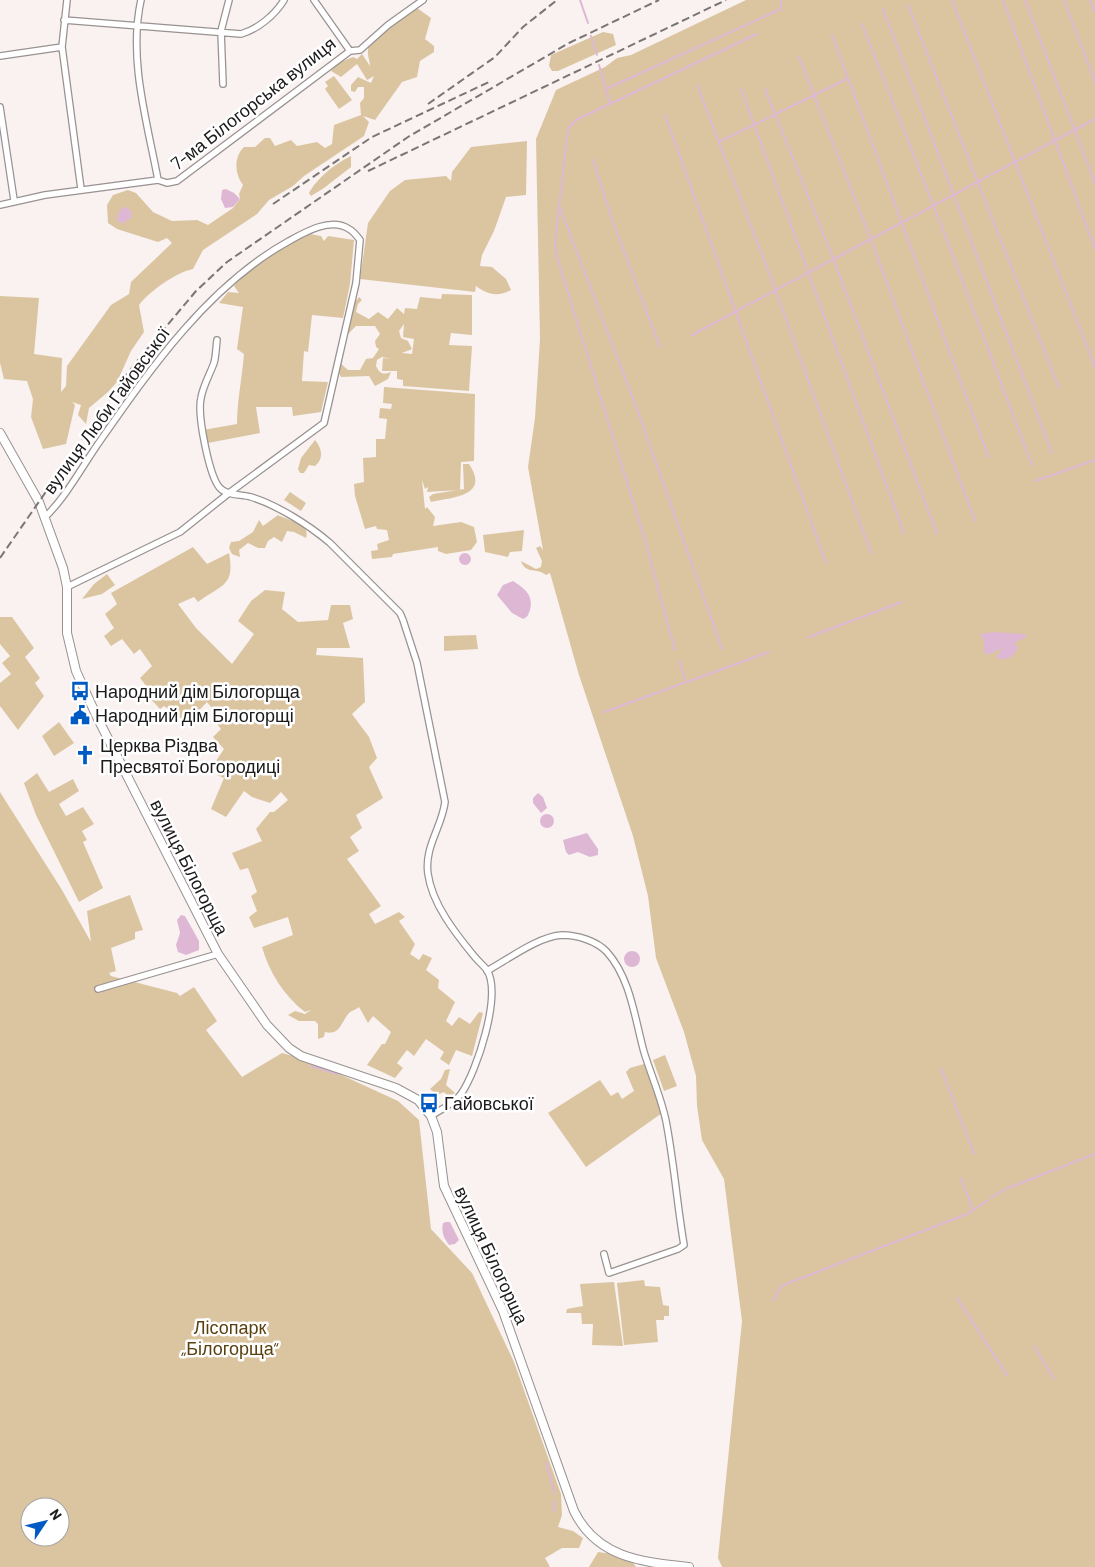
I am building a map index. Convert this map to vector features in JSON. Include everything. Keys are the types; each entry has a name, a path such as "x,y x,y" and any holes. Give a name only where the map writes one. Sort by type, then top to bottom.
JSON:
{"street":[{"path":"67,0 62,47 81,189"},
{"path":"140,0 136,27 138,67 158,180"},
{"path":"223,84 220,31 229,0"},
{"path":"64,20 241,34 248,32 275,12 284,0"},
{"name":"7-ма Білогорська вулиця","path":"0,205 14,200 81,189 158,180 167,183 176,181 350,51 314,0"},
{"path":"350,51 360,50 388,25 423,0"},
{"path":"0,56 62,47"},
{"path":"0,107 14,200"},
{"name":"вулиця Люби Гайовської","path":"44,518 152,368 182,332 244,270 271,250 316,227 338,225 349,228 360,240 356,283 324,424 229,493 180,532 67,587"},
{"path":"217,340 215,360 200,398 204,446 219,487 229,493 251,497 265,503 318,533 400,612 417,663 446,802 429,848 428,874 434,895 452,927 487,971 490,990 490,1015 472,1076 461,1095 431,1116"},
{"name":"вулиця Білогорща","path":"0,433 26,477 63,568 67,587 67,632 76,671 170,864 218,954 258,1013 289,1048 301,1056 396,1088 418,1100 431,1116 437,1132 444,1186 503,1311 581,1526 589,1536 606,1549 630,1557 690,1567"},
{"path":"487,971 545,939 555,936 578,937 608,952 621,976 631,1002 666,1120 676,1177 678,1211 684,1245 678,1249 610,1273 604,1254"},
{"name":"вулиця Білогорща","path":"98,989 218,954"}],"green space":[{"path":"746,0 1095,0 1095,1567 722,1567 718,1558 742,1321 724,1179 702,1140 697,1106 696,1076 684,1032 656,958 648,896 633,836 579,675 550,573 546,575 526,568 521,561 536,569 541,567 542,561 536,548 540,546 543,550 528,467 535,418 540,339 536,139 556,90 605,67 617,58 631,55"},
{"path":"417,8 431,18 425,39 434,46 434,52 420,61 417,77 402,82 375,120 363,116 369,122 364,136 304,176 293,186 269,200 257,214 203,250 193,269 171,278 144,300 139,305 144,332 131,351 117,382 89,408 86,424 78,415 81,405 72,402 75,405 66,444 43,449 31,417 33,399 27,381 4,379 0,363 0,296 39,298 34,354 62,358 61,392 66,386 67,366 111,305 129,294 131,282 172,243 167,238 158,242 117,229 108,223 107,205 113,195 128,190 136,193 153,212 172,221 197,220 208,225 233,208 240,199 239,194 243,185 236,165 238,155 244,147 255,147 265,138 270,138 275,146 291,140 297,146 317,142 325,148 332,144 334,125 361,115 360,103 364,98 364,87 358,87 355,92 351,91 351,85 358,77 371,83 374,76 367,80 357,64 341,77 331,71 338,63 353,57 357,59 362,54 370,66 368,50 374,39"},
{"path":"603,32 613,34 616,45 558,71 552,71 549,66 551,55"},
{"path":"334,76 352,100 339,109 325,89 328,86 325,82"},
{"path":"527,141 526,195 506,197 494,231 482,255 480,266 492,267 506,279 511,290 502,294 493,294 476,286 475,292 360,279 368,223 390,191 405,180 446,176 451,181 452,172 471,147"},
{"path":"351,156 351,167 311,196 309,193 312,187 322,177 333,167"},
{"path":"310,234 321,236 324,241 328,236 354,240 350,284 343,318 312,315 308,352 304,351 302,381 328,382 321,412 293,416 292,407 256,407 260,433 208,443 203,430 237,424 244,354 237,349 243,307 219,303 228,292 239,293 234,286 249,268 258,261 278,248"},
{"path":"442,294 472,295 472,335 451,333 449,345 472,346 469,391 403,386 403,380 397,379 397,371 382,371 383,358 392,359 382,357 377,360 377,369 382,373 391,372 388,379 375,386 369,376 341,377 338,371 340,363 348,370 360,370 366,359 373,358 379,349 376,347 375,341 380,334 375,326 356,326 347,335 346,324 348,314 359,297 362,300 358,304 356,312 369,319 378,312 388,319 397,308 404,314 405,308 417,309 420,297 441,299","holes":["404,324 403,337 414,339 412,354 402,353 412,349 408,341 401,338 399,331"]},
{"path":"384,387 475,394 474,461 461,462 460,490 427,492 428,487 425,489 422,480 425,509 427,507 435,517 433,526 461,522 474,527 477,542 471,550 446,554 438,551 438,547 393,554 392,557 372,559 371,551 378,550 377,544 389,540 387,530 377,529 376,526 365,529 355,496 354,484 364,482 363,458 376,457 376,439 385,439 387,419 379,418 380,408 391,409 392,404 383,403"},
{"path":"315,440 321,453 320,460 315,466 309,465 304,473 300,473 298,469 301,458"},
{"path":"463,464 469,464 475,475 475,483 472,489 466,494 431,502 429,497 433,494 464,489"},
{"path":"290,492 306,503 301,511 284,500"},
{"path":"278,515 302,525 307,533 306,538 287,531 282,542 274,537 268,541 265,548 258,548 248,543 239,550 240,557 232,554 229,548 231,542 239,541 253,532 259,520 263,526"},
{"path":"524,530 522,551 510,552 508,557 485,552 483,535"},
{"path":"193,547 207,564 229,553 230,572 225,583 198,602 194,597 178,604 196,628 232,664 254,634 238,621 251,601 265,590 285,592 282,609 298,622 328,620 331,605 350,605 353,619 343,623 350,648 317,648 316,655 363,658 365,702 352,714 369,737 377,758 369,767 383,798 356,815 362,828 350,837 359,851 347,859 381,906 369,914 375,924 399,912 405,917 399,921 415,944 410,954 419,960 423,954 432,958 426,970 439,980 438,988 455,1002 446,1021 452,1026 459,1017 470,1024 479,1012 483,1013 472,1056 456,1050 449,1065 440,1059 444,1052 426,1039 414,1056 407,1050 397,1063 403,1068 395,1078 367,1065 382,1044 385,1044 391,1032 373,1016 368,1023 359,1007 349,1013 337,1030 330,1033 325,1032 324,1037 318,1039 318,1024 315,1021 299,1021 288,1015 295,1011 305,1014 311,1010 305,1012 290,999 273,974 262,947 293,935 288,917 254,928 249,917 257,911 251,896 257,892 248,868 240,870 232,853 262,841 256,829 270,812 274,812 288,800 281,792 270,803 252,797 244,791 226,817 211,809 224,778 217,775 222,765 216,761 224,749 213,737 221,729 213,719 217,714 207,702 187,723 164,706 160,709 148,696 151,692 140,678 152,666 140,649 134,654 122,639 111,646 104,636 114,628 105,614 117,604 111,593"},
{"path":"107,574 115,585 102,594 82,599 94,584"},
{"path":"0,617 12,617 34,648 25,657 40,678 35,683 44,696 18,730 0,706 0,683 11,674 2,663 10,656 0,644"},
{"path":"476,635 478,649 444,651 444,636"},
{"path":"59,722 74,743 54,756 42,736"},
{"path":"37,773 49,792 73,779 79,791 59,804 66,816 83,807 94,824 82,831 87,840 83,842 103,888 79,902 36,815 24,783"},
{"name":"Лісопарк „Білогорща“","path":"0,792 62,890 91,942 87,911 130,895 143,930 135,932 135,939 111,948 116,971 109,973 111,976 177,993 180,996 194,987 217,1021 206,1030 242,1077 282,1053 311,1061 398,1101 419,1120 431,1229 472,1273 514,1362 561,1494 562,1515 558,1527 573,1531 583,1538 579,1548 562,1548 545,1558 550,1567 0,1567"},
{"path":"665,1055 677,1086 664,1091 653,1060"},
{"path":"644,1064 655,1088 662,1113 586,1167 548,1113 600,1080 611,1096 618,1092 622,1099 634,1091 626,1072 630,1068"},
{"path":"450,1069 446,1085 455,1093 449,1097 444,1092 437,1095 430,1089 441,1079 445,1070"},
{"path":"644,1280 645,1286 660,1287 663,1305 669,1306 669,1316 664,1316 664,1320 656,1320 658,1342 624,1345 617,1283"},
{"path":"614,1282 623,1346 592,1345 593,1324 582,1324 581,1313 566,1313 567,1309 583,1306 580,1284"},
{"path":"598,1552 628,1556 636,1567 589,1567"}],"shaded area":[{"path":"226,189 240,199 233,207 225,208 221,199 222,190"},
{"path":"126,207 131,211 132,217 123,223 118,222 117,216 121,209"},
{"path":"463,553 467,553 471,559 467,565 463,565 459,561 459,557"},
{"path":"513,581 527,592 531,600 529,613 523,619 512,613 497,595 503,585"},
{"path":"995,632 1028,636 1014,643 1018,648 1012,656 1007,659 1000,659 996,658 1002,648 988,655 984,652 984,641 980,634"},
{"path":"538,793 543,797 547,808 541,813 533,803 533,798"},
{"path":"547,814 552,816 554,821 552,826 547,828 542,826 540,821 542,816"},
{"path":"587,833 598,849 598,855 590,857 578,852 569,855 566,852 563,840"},
{"path":"181,915 185,916 199,941 199,950 186,955 178,952 176,945 180,933 177,920"},
{"path":"632,951 640,959 632,967 624,959"},
{"path":"450,1222 459,1240 455,1244 449,1245 444,1238 442,1227 443,1223"}],"waterway":[{"path":"580,0 588,23"},
{"path":"952,0 1095,367"},
{"path":"1003,0 1095,249"},
{"path":"1025,0 1095,183"},
{"path":"1064,0 1095,82"},
{"path":"1090,0 1095,12"},
{"path":"606,89 781,9 781,1"},
{"path":"908,5 1059,388"},
{"path":"883,9 1052,453"},
{"path":"862,24 942,227 1032,465"},
{"path":"675,650 645,540 556,254 555,242 568,129 576,120 757,34"},
{"path":"832,35 989,458"},
{"path":"591,36 597,55"},
{"path":"799,57 867,229 975,521"},
{"path":"599,65 610,104"},
{"path":"719,142 847,79"},
{"path":"697,85 771,278 871,553"},
{"path":"741,89 904,533"},
{"path":"765,89 830,250 937,534"},
{"path":"665,115 826,563"},
{"path":"692,335 1095,119"},
{"path":"593,160 613,222 660,347"},
{"path":"560,208 637,409 722,649"},
{"path":"1035,481 1095,460"},
{"path":"809,637 902,602"},
{"path":"604,712 769,652"},
{"path":"679,661 685,679"},
{"path":"311,1066 338,1074"},
{"path":"941,1068 974,1154"},
{"path":"990,1198 1008,1188 1095,1154"},
{"path":"961,1178 973,1210"},
{"path":"773,1301 781,1286 967,1214 987,1201"},
{"path":"957,1298 1007,1375"},
{"path":"1034,1346 1054,1379"},
{"path":"546,1463 555,1494"},
{"path":"554,1501 554,1512"}],"railway":[{"path":"428,104 495,57 523,27 557,0"},
{"path":"0,558 133,366 196,291 227,262 408,137 569,43 659,0"},
{"path":"368,171 726,0"},
{"path":"273,204 372,137 489,82"}],"place":[{"name":"Народний дім Білогорща","path":"80,691"},
{"name":"Народний дім Білогорщі","path":"80,715"},
{"name":"Церква Різдва Пресвятої Богородиці","path":"85,755"},
{"name":"Гайовської","path":"429,1103"}]}
